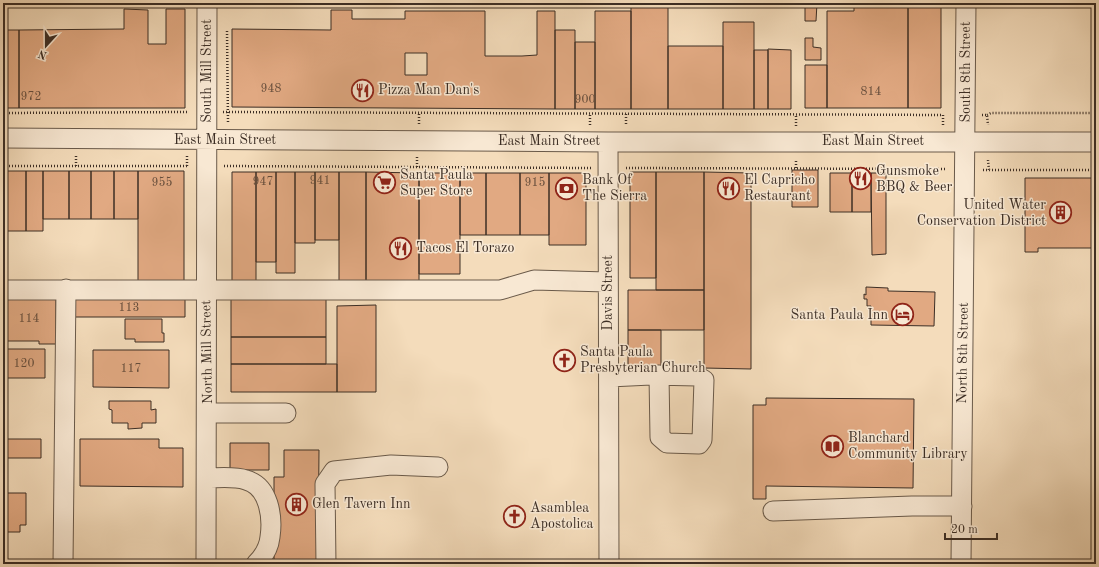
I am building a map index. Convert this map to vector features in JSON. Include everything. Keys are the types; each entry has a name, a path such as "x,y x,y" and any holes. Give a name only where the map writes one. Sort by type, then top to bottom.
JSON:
{"street":[{"name":"South Mill Street","path":"207,140 208,3"},
{"name":"South 8th Street","path":"965,141 966,3"},
{"name":"East Main Street","path":"3,138 608,142 1096,142"},
{"name":"North Mill Street","path":"206,564 207,140"},
{"name":"North 8th Street","path":"961,564 965,141"},
{"name":"Davis Street","path":"608,142 608,564"},
{"path":"3,290 500,290 534,280 607,282"},
{"path":"63,564 66,289"},
{"path":"609,377 659,375"},
{"path":"207,413 286,413"},
{"path":"326,564 325,484 334,471 391,465 438,467"},
{"path":"206,478 231,478 246,480 257,485 264,493 269,505 270,537 262,558 256,564"},
{"path":"773,511 912,506 962,506"}],"path":[{"path":"227,25 228,112 943,115"},
{"path":"3,113 188,112"},
{"path":"987,115 991,113 1096,113"},
{"path":"3,166 187,166"},
{"path":"229,166 946,168"},
{"path":"989,170 1096,170"}],"building":[{"path":"631,3 668,3 668,109 631,109"},
{"path":"805,3 817,3 816,21 805,21"},
{"path":"854,3 908,3 908,108 827,108 827,11 854,11"},
{"path":"908,3 941,3 941,108 908,108"},
{"path":"124,9 148,10 148,44 166,44 166,9 185,9 185,108 19,108 19,30 124,29"},
{"path":"331,10 352,10 352,19 405,19 405,11 485,11 485,56 537,55 537,11 555,11 555,109 232,107 232,29 331,30","holes":["405,53 427,53 427,75 405,75"]},
{"path":"595,11 631,11 631,109 595,109"},
{"path":"723,22 754,22 754,109 723,109"},
{"path":"3,30 19,30 19,108 3,108"},
{"path":"555,30 575,30 575,109 555,109"},
{"path":"805,38 813,38 813,47 821,48 821,60 805,60"},
{"path":"575,42 595,42 595,109 575,109"},
{"path":"668,46 723,46 723,109 668,109"},
{"path":"768,49 791,50 791,109 768,109"},
{"path":"754,50 768,50 768,109 754,109"},
{"path":"805,65 827,65 827,108 805,108"},
{"path":"792,170 818,170 818,207 792,207"},
{"path":"3,171 26,171 26,231 3,231"},
{"path":"26,171 43,171 43,231 26,231"},
{"path":"43,171 69,171 69,219 43,219"},
{"path":"69,171 91,171 91,219 69,219"},
{"path":"91,171 114,171 114,219 91,219"},
{"path":"114,171 138,171 138,219 114,219"},
{"path":"138,171 184,171 184,281 138,281"},
{"path":"232,172 256,172 256,282 232,282"},
{"path":"256,172 276,172 276,262 256,262"},
{"path":"276,172 295,172 295,273 276,273"},
{"path":"295,172 315,172 315,243 295,243"},
{"path":"315,172 339,172 339,240 315,240"},
{"path":"339,172 366,172 366,282 339,282"},
{"path":"366,172 419,173 419,282 366,282"},
{"path":"630,172 656,172 656,278 630,278"},
{"path":"656,172 704,172 704,290 656,290"},
{"path":"704,172 751,173 751,369 704,368"},
{"path":"419,173 460,173 460,274 419,274"},
{"path":"460,173 486,173 486,235 460,235"},
{"path":"486,173 520,173 520,235 486,235"},
{"path":"520,173 549,173 549,235 520,235"},
{"path":"549,173 586,173 586,245 549,245"},
{"path":"830,173 852,173 852,212 830,212"},
{"path":"852,173 871,173 871,212 852,212"},
{"path":"871,173 886,173 886,254 872,255"},
{"name":"United Water Conservation District","path":"1025,178 1096,178 1096,248 1038,248 1038,252 1025,252"},
{"name":"Santa Paula Inn","path":"866,287 888,288 888,291 935,292 934,326 871,325 871,306 867,306 867,299 864,299 864,294 866,295"},
{"path":"628,290 704,290 704,330 628,330"},
{"path":"3,297 56,297 56,344 39,344 39,341 3,341"},
{"path":"73,298 185,298 185,317 73,317"},
{"path":"231,298 326,298 326,337 231,337"},
{"path":"376,305 376,392 337,392 337,306"},
{"path":"125,319 162,319 162,333 164,333 164,342 135,342 135,339 125,339"},
{"path":"628,330 661,330 661,369 628,369"},
{"path":"231,337 326,337 326,364 231,364"},
{"path":"3,349 45,349 45,378 3,378"},
{"path":"93,350 169,350 169,388 93,387"},
{"path":"231,364 337,364 337,392 231,392"},
{"name":"Blanchard Community Library","path":"766,398 914,399 913,488 766,486 766,499 753,499 753,405 766,405"},
{"path":"109,401 151,401 151,410 156,409 156,423 142,423 142,428 128,429 128,423 112,423 112,410 109,409"},
{"path":"3,439 41,439 41,458 3,458"},
{"path":"80,439 159,439 159,448 183,448 183,487 80,486"},
{"path":"230,443 269,443 269,470 230,470"},
{"name":"Glen Tavern Inn","path":"284,450 319,450 318,564 274,564 274,477 284,477"},
{"path":"3,493 26,493 26,525 20,525 20,532 3,532"},
{"path":"3,535 7,535 7,564 3,564"}],"place":[{"name":"Pizza Man Dan's","path":"362,90"},
{"name":"Gunsmoke BBQ & Beer","path":"861,179"},
{"name":"Santa Paula Super Store","path":"385,183"},
{"name":"Bank Of The Sierra","path":"567,188"},
{"name":"El Capricho Restaurant","path":"729,188"},
{"name":"United Water Conservation District","path":"1061,213"},
{"name":"Tacos El Torazo","path":"400,248"},
{"name":"Santa Paula Inn","path":"903,315"},
{"name":"Santa Paula Presbyterian Church","path":"564,360"},
{"name":"Blanchard Community Library","path":"833,446"},
{"name":"Glen Tavern Inn","path":"296,504"},
{"name":"Asamblea Apostolica","path":"514,516"}]}
